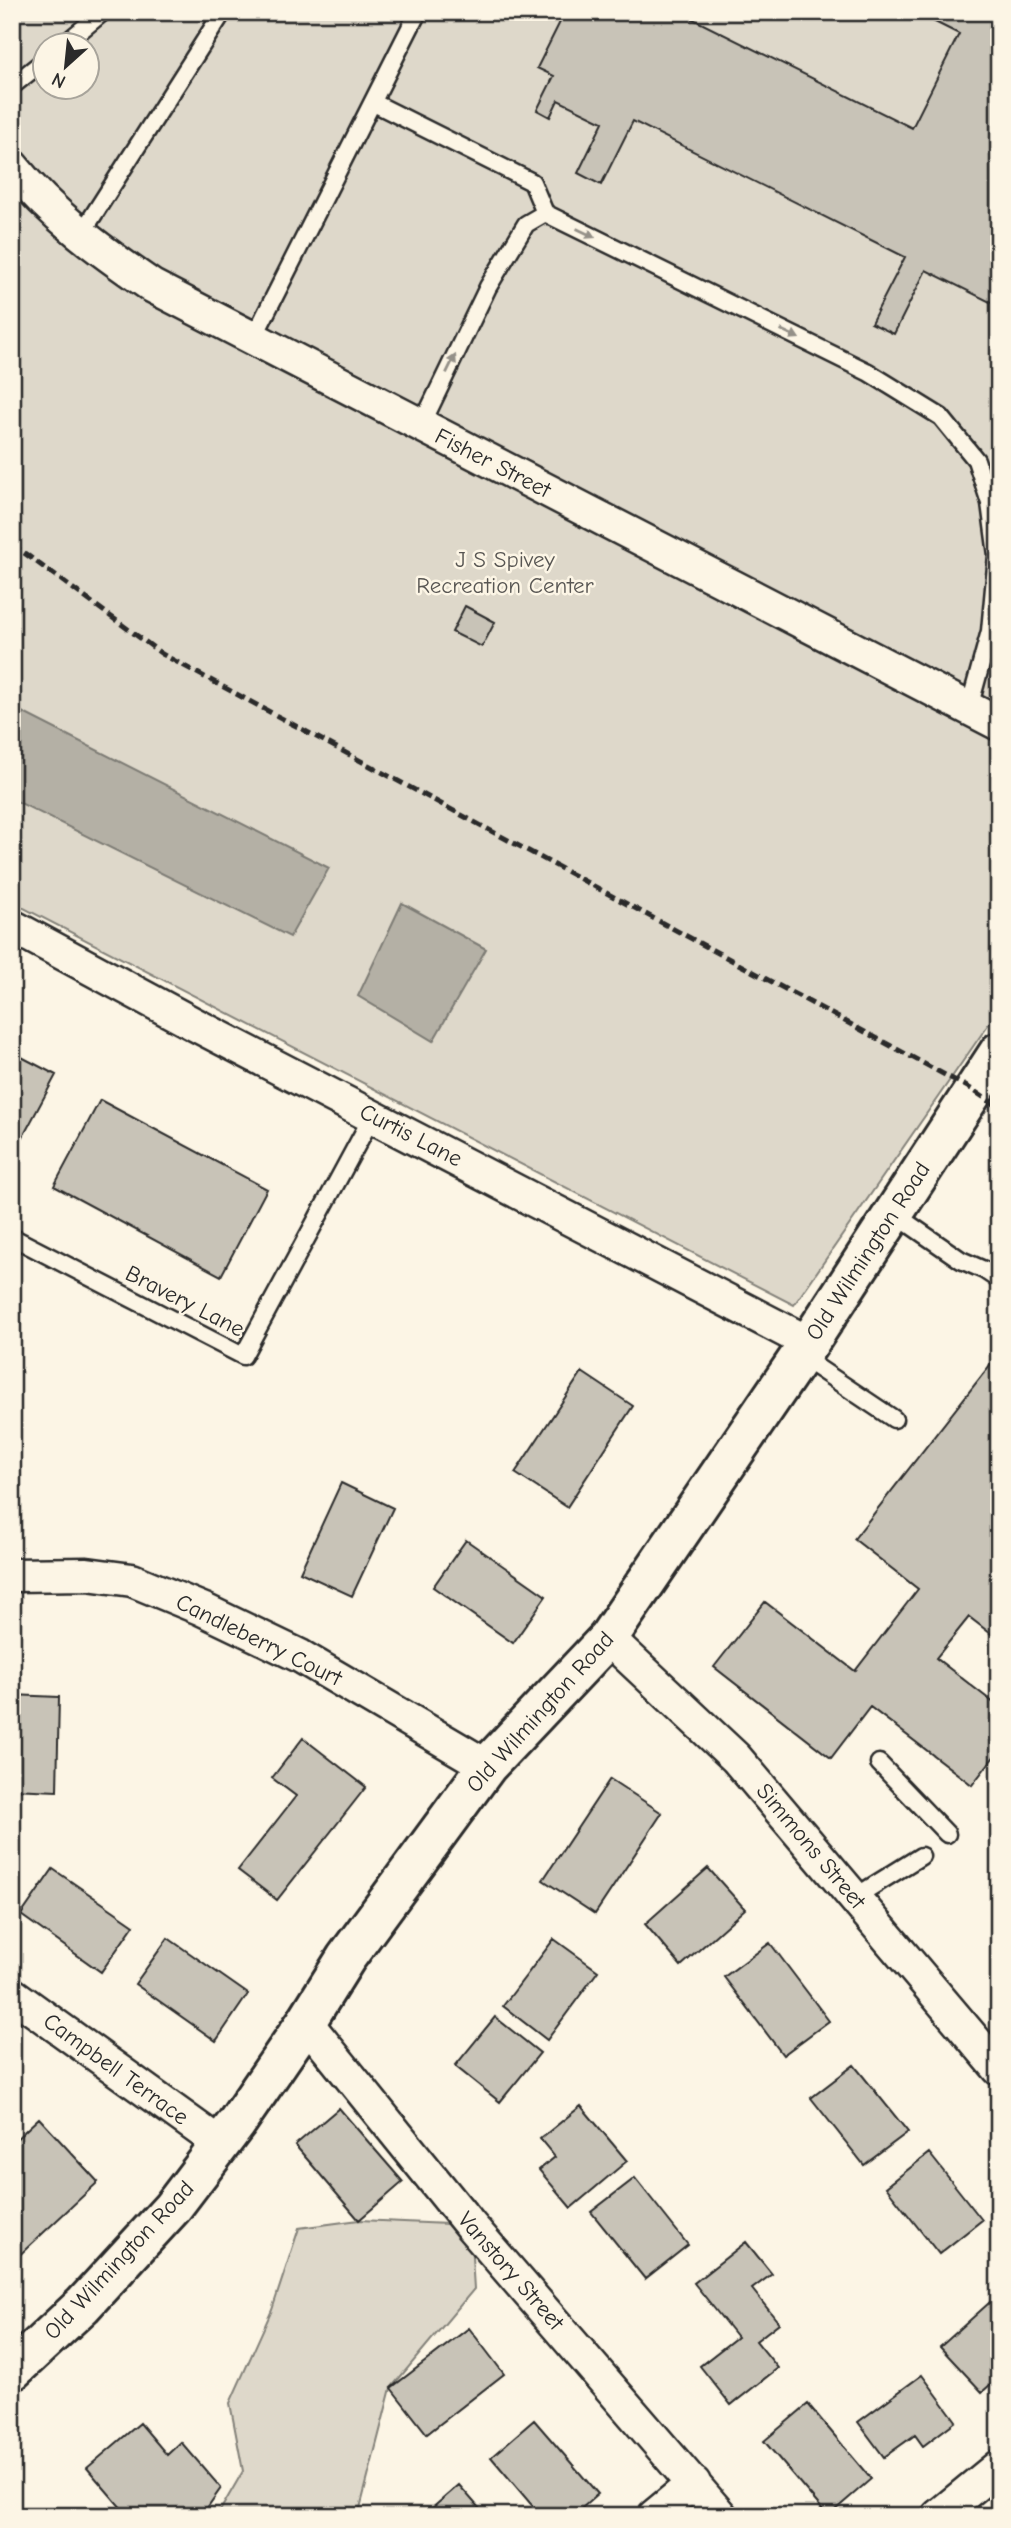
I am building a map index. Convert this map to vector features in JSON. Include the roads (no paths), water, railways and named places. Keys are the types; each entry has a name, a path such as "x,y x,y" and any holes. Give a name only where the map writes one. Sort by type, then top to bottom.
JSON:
{"main road":[{"name":"Old Wilmington Road","path":"12,2371 83,2305 172,2208 306,2022 346,1958 487,1766 608,1638 805,1349 999,1052"}],"street":[{"name":"Fisher Street","path":"12,166 80,236 152,286 999,724"},
{"name":"Curtis Lane","path":"12,926 192,1023 373,1115 805,1349"},
{"name":"Candleberry Court","path":"12,1575 87,1574 132,1580 202,1609 300,1656 487,1766"},
{"name":"Simmons Street","path":"608,1638 736,1758 999,2069"},
{"name":"Campbell Terrace","path":"15,2002 220,2144"},
{"name":"Vanstory Street","path":"306,2022 470,2225 722,2516"},
{"path":"938,2516 999,2466"},
{"path":"654,2516 694,2483"}],"lane":[{"path":"79,32 103,12"},
{"path":"80,236 223,12"},
{"path":"253,339 418,12"},
{"path":"12,86 32,70"},
{"path":"374,103 532,182 545,213 868,372 941,417 976,460 990,503 997,555 990,631 969,708"},
{"path":"421,426 488,287 526,224 545,213"},
{"name":"Bravery Lane","path":"12,1237 243,1356 373,1115"},
{"path":"893,1213 961,1260 999,1280"},
{"path":"805,1349 894,1419"},
{"path":"879,1763 947,1834"},
{"path":"855,1897 921,1856"}],"railway":[{"path":"12,544 162,654 973,1090 999,1108"}],"park label":[{"name":"J S Spivey Recreation Center","path":"505,572"}]}
